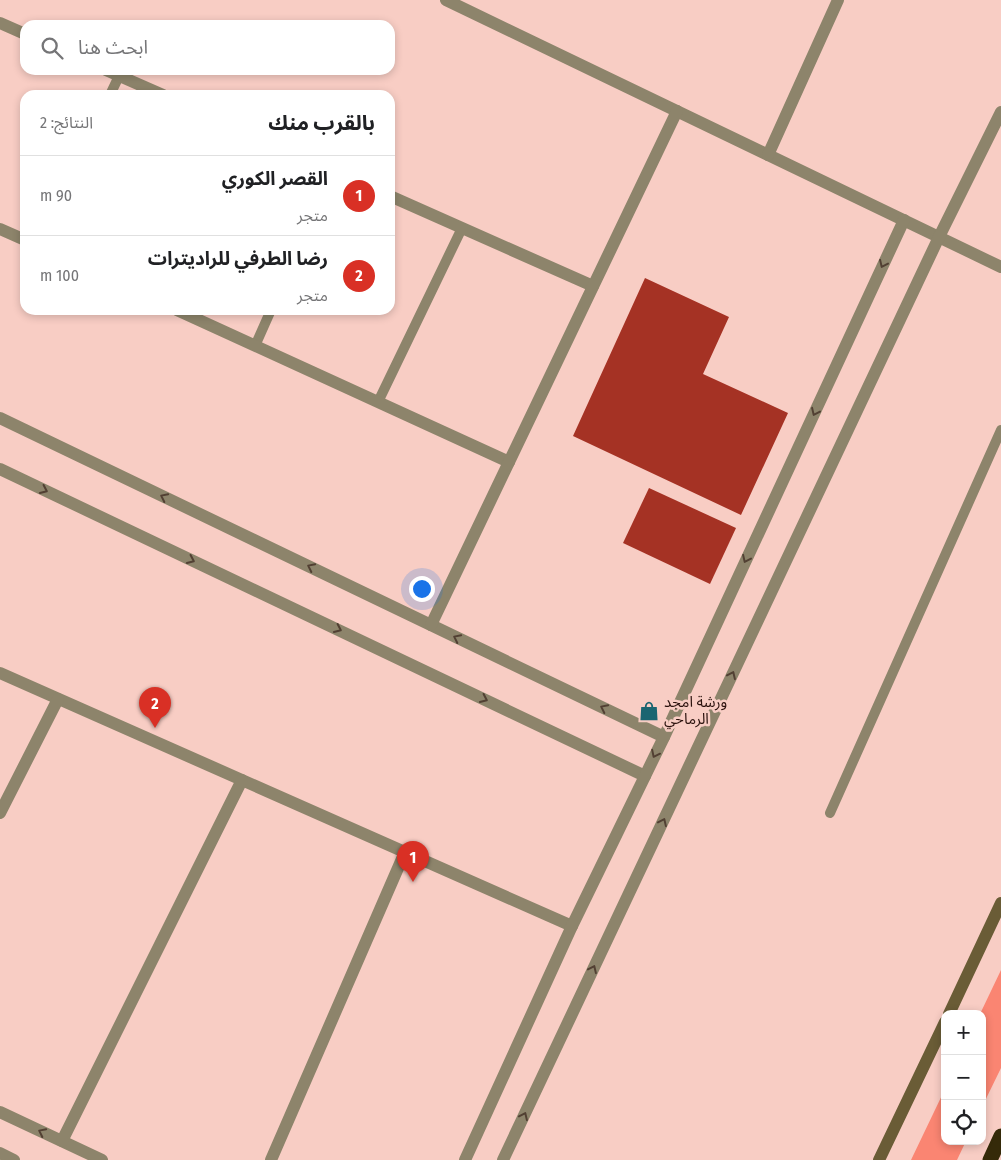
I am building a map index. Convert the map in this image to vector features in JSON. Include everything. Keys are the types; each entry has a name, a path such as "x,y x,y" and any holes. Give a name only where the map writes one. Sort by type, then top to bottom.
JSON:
{"highway":[{"path":"990,1160 1001,1136"}],"main road":[{"path":"951,1010 1001,903"},
{"path":"880,1160 941,1030"}],"street":[{"path":"446,0 467,5 676,111 1001,267"},
{"path":"768,155 838,0"},
{"path":"0,23 20,32"},
{"path":"119,76 151,90"},
{"path":"432,625 676,111"},
{"path":"503,1160 939,237 1001,112"},
{"path":"395,198 592,286"},
{"path":"465,1160 572,926 664,737 904,220"},
{"path":"0,229 20,238"},
{"path":"188,315 509,462"},
{"path":"0,418 664,737"},
{"path":"0,469 645,776"},
{"path":"0,673 572,926"},
{"path":"0,812 58,699"},
{"path":"62,1141 242,780"},
{"path":"271,1160 405,852"},
{"path":"0,1112 102,1160"},
{"path":"0,1153 14,1160"}],"lane":[{"path":"112,90 119,76"},
{"path":"378,402 462,228"},
{"path":"255,346 269,315"},
{"path":"830,812 1001,430"}],"shaded area":[{"path":"1001,970 1001,1068 986,1099 986,1010 982,1010"},
{"path":"941,1097 941,1145 964,1145 957,1160 911,1160"}],"building":[{"path":"645,278 729,317 703,374 788,413 741,515 573,436"},
{"path":"649,488 736,528 710,584 623,543"}],"place":[{"name":"ورشة امجد الرماحي","path":"649,711"},
{"name":"رضا الطرفي للراديترات","path":"155,728"},
{"name":"القصر الكوري","path":"413,882"}]}
